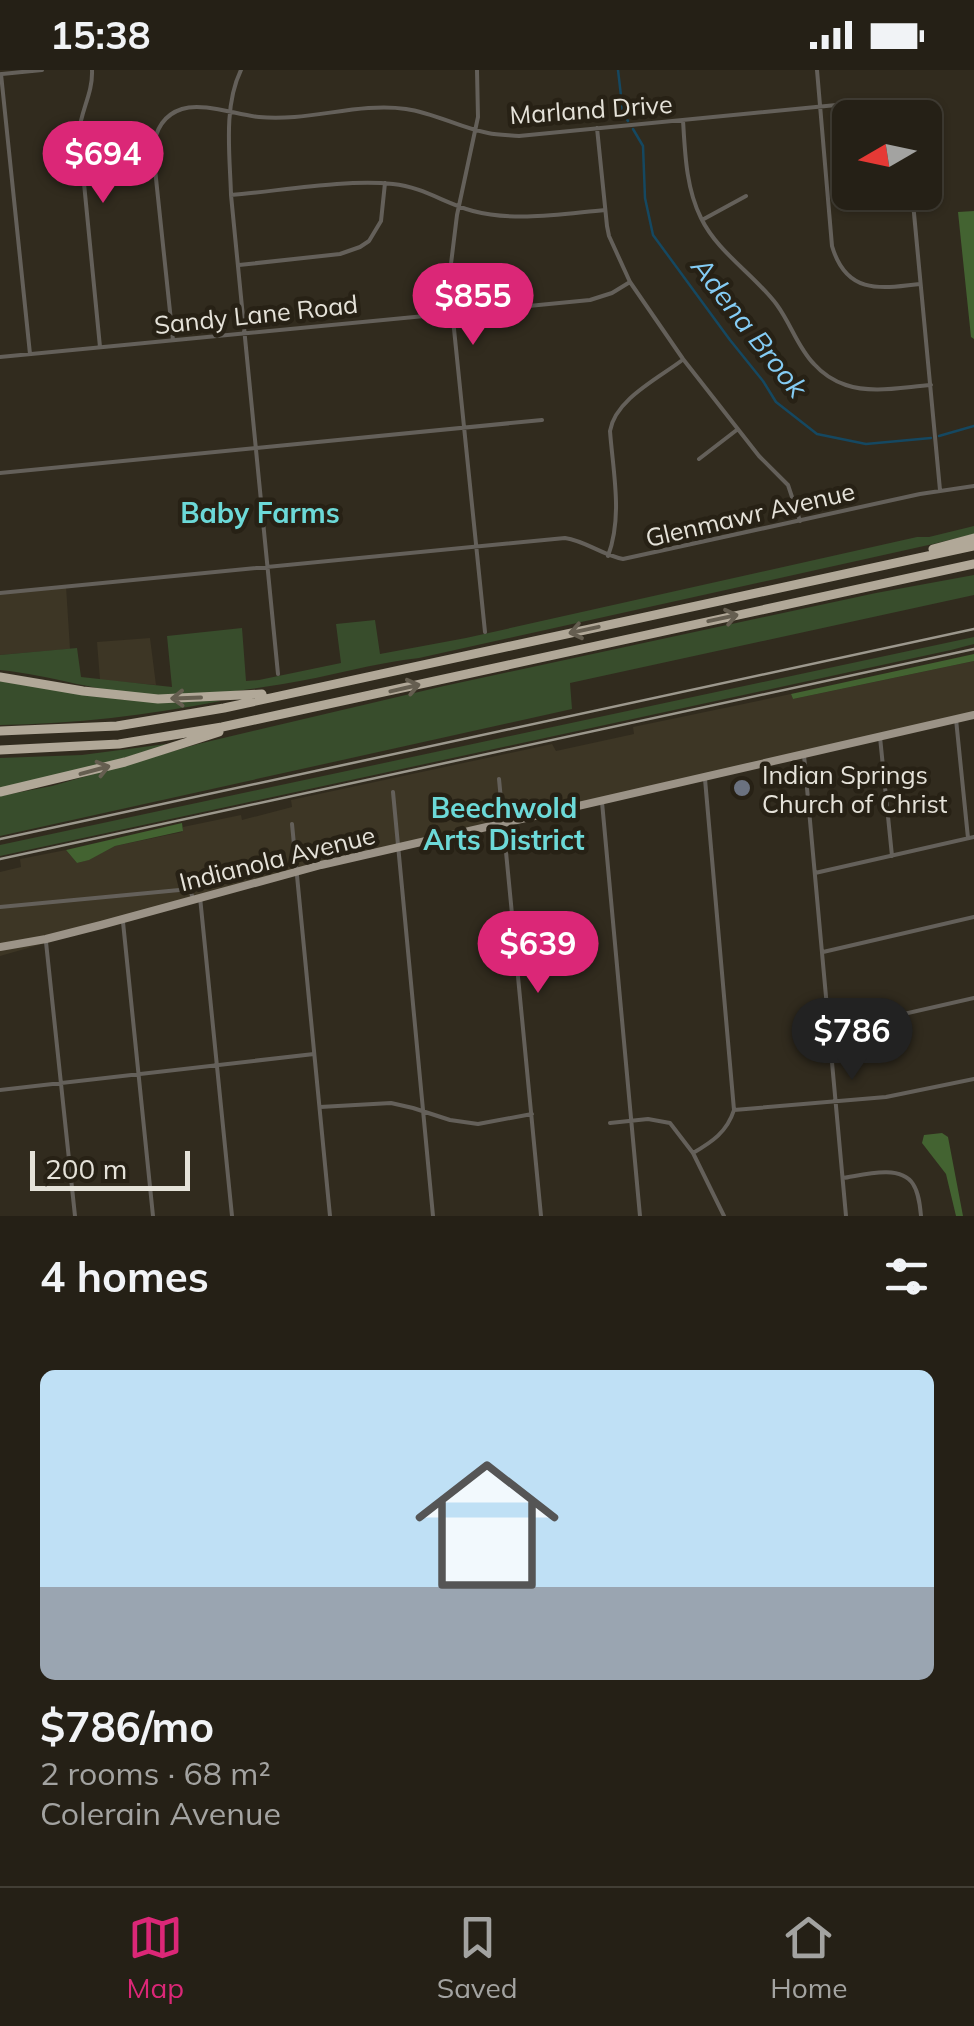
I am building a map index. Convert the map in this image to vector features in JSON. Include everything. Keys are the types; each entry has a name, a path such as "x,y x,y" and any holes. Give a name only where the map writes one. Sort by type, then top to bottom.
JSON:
{"highway":[{"path":"884,564 974,538"},
{"path":"0,730 117,726 224,708 974,546"},
{"path":"0,750 119,744 250,720 974,566"},
{"path":"0,677 158,699 305,690"},
{"path":"0,792 124,762 250,720"}],"main road":[{"name":"Indianola Avenue","path":"0,947 123,919 194,895 974,715"}],"street":[{"path":"30,354 1,74 42,70"},
{"path":"92,70 92,89 79,132 100,347"},
{"path":"241,70 233,91 231,196 278,674"},
{"path":"477,70 478,117 459,205 450,280 485,632"},
{"path":"817,70 832,246 839,265 853,280 875,288 920,284"},
{"name":"Marland Drive","path":"172,340 153,150 164,120 183,108 260,118 392,108 431,114 487,133 519,136 832,105"},
{"path":"683,120 691,192 702,220 718,244 780,308 810,360 848,386 866,389 930,385"},
{"path":"597,128 609,236 630,282 683,359 759,456 788,484 800,520"},
{"path":"231,196 385,183 426,192 473,211 522,218 604,210"},
{"path":"238,265 340,254 360,248 381,221 385,183"},
{"path":"702,220 746,196"},
{"path":"914,210 940,490"},
{"name":"Sandy Lane Road","path":"0,357 599,298 630,282"},
{"path":"608,556 616,536 617,519 612,419 624,404 683,359"},
{"path":"0,473 542,420"},
{"path":"699,459 738,429"},
{"name":"Glenmawr Avenue","path":"0,593 564,538 580,540 608,556 634,558 940,490 974,486"},
{"path":"815,873 971,838 956,720"},
{"path":"880,737 892,856"},
{"path":"804,754 846,1216"},
{"path":"499,779 541,1216"},
{"path":"692,1153 713,1142 730,1122 734,1110 704,779"},
{"path":"393,792 433,1216"},
{"path":"602,800 640,1216"},
{"path":"292,824 330,1216"},
{"path":"0,908 194,895 204,886"},
{"path":"194,895 232,1216"},
{"path":"822,952 974,917"},
{"path":"123,919 154,1216"},
{"path":"46,939 75,1216"},
{"path":"829,1031 974,998"},
{"path":"0,1090 314,1054"},
{"path":"734,1110 886,1097 974,1079"},
{"path":"319,1107 391,1103 478,1124 532,1114"},
{"path":"610,1122 667,1122 692,1153 724,1216"},
{"path":"843,1178 903,1174 917,1192 922,1216"}],"shaded area":[{"path":"66,586 70,649 0,655 0,593"},
{"path":"150,638 156,685 100,680 97,642"},
{"path":"974,661 974,715 298,871 0,956 0,872 21,867 20,859 66,850 77,863 115,846 182,832 183,827 241,815 242,820 292,807 291,800 552,744 556,751 634,734 633,727"}],"green space":[{"path":"974,211 974,339 958,212"},
{"path":"974,526 974,534 933,544 419,658 267,687 152,695 0,670 0,655 77,648 81,677 172,687 167,636 242,628 246,681 259,680 341,663 336,624 375,620 380,654"},
{"path":"974,575 974,595 570,683 572,709 0,836 0,796 444,686"},
{"path":"974,637 974,644 951,650 0,856 0,845"},
{"path":"974,654 974,661 793,699 791,694"},
{"path":"0,681 125,700 221,701 111,718 0,725"},
{"path":"166,744 60,776 0,789 0,758 82,755"},
{"path":"182,823 183,831 115,846 77,863 66,850"},
{"path":"942,1133 948,1137 963,1216 956,1216 946,1174 922,1143 924,1135"}],"waterway":[{"name":"Adena Brook","path":"618,70 623,113 628,121"},
{"name":"Adena Brook","path":"633,129 643,146 645,198 653,235 776,402 817,434 866,444 931,438"},
{"name":"Adena Brook","path":"939,436 974,426"}],"railway":[{"path":"0,839 974,629"},
{"path":"0,859 974,649"}],"place":[{"name":"Indian Springs Church of Christ","path":"742,788"}],"district":[{"name":"Baby Farms","path":"260,512"},
{"name":"Beechwold Arts District","path":"504,823"}]}
